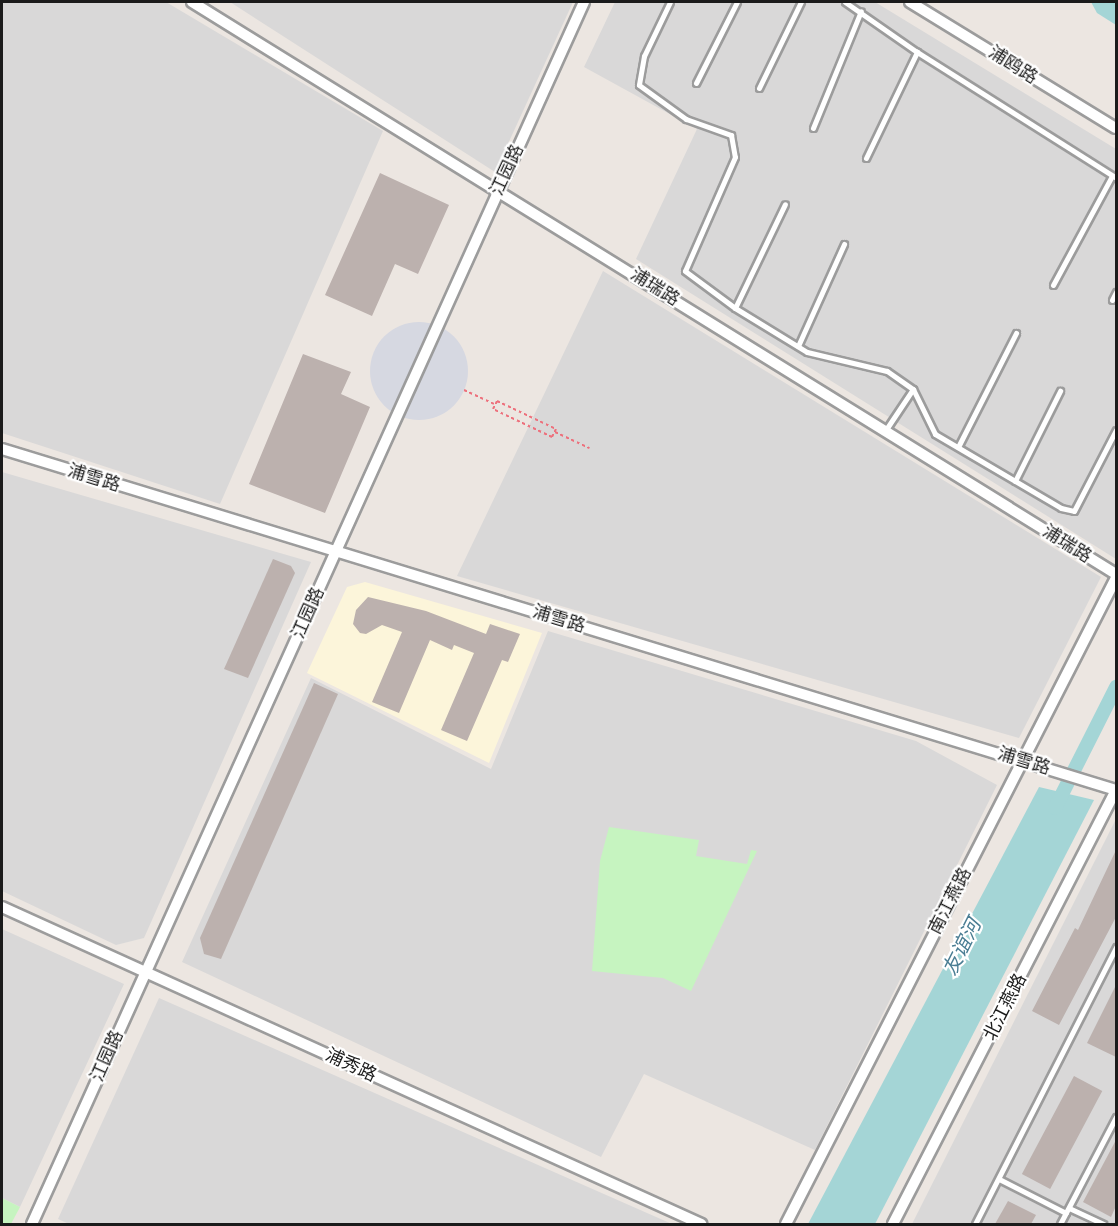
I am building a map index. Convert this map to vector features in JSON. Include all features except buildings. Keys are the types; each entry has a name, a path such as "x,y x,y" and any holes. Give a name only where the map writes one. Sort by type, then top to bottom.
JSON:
{"street":[{"name":"浦瑞路","path":"192,2 1116,576"},
{"name":"江园路","path":"32,1224 144,971 230,790 497,190 584,2"},
{"name":"浦鸥路","path":"910,2 1116,128"},
{"name":"浦雪路","path":"2,449 1116,790"},
{"name":"南江燕路","path":"786,1224 1116,576"},
{"name":"北江燕路","path":"892,1224 1116,790"},
{"name":"浦秀路","path":"2,907 701,1224"}],"lane":[{"path":"670,2 644,56 639,85 686,119 731,135 735,157 685,271 735,308 798,346 851,365 887,371 913,389 935,434 1061,508 1074,511 1116,430"},
{"path":"696,83 737,2"},
{"path":"759,88 801,2"},
{"path":"844,2 861,11 917,52 996,98 1114,177 1053,285"},
{"path":"813,128 861,11"},
{"path":"866,158 917,52"},
{"path":"735,308 785,204"},
{"path":"798,346 844,244"},
{"path":"1112,300 1116,292"},
{"path":"958,447 1016,333"},
{"path":"885,431 913,389"},
{"path":"1015,481 1060,391"},
{"path":"975,1224 1116,947"},
{"path":"1060,1224 1116,1117"},
{"path":"999,1179 1067,1211 1103,1224"}],"path":[{"path":"464,390 495,405"},
{"path":"555,432 552,437 493,410 495,405 497,402 556,429 555,432 589,448"}],"shaded area":[{"path":"2,2 166,2 383,131 220,504 2,433"},
{"path":"230,2 573,2 495,172"},
{"path":"615,2 875,2 1116,149 1116,559 636,259 697,129 584,67"},
{"path":"603,271 1101,577 1019,738 457,576"},
{"path":"419,322 438,326 454,336 464,352 468,371 464,390 454,406 438,416 419,420 400,416 384,406 374,390 370,371 374,352 384,336 400,326"},
{"path":"2,472 311,562 144,938 116,945 2,891"},
{"path":"365,582 542,633 489,763 307,673 347,587"},
{"path":"548,631 916,741 997,785 815,1150 644,1074 601,1157 182,962 311,678 491,769"},
{"path":"1116,819 1116,1224 912,1224"},
{"path":"2,929 124,984 20,1207 2,1198"},
{"path":"159,998 672,1224 69,1224 58,1219"}],"green space":[{"path":"609,827 699,840 696,856 747,864 751,850 757,851 691,991 663,978 592,971 600,861"},
{"path":"2,1198 20,1207 11,1224 2,1224"}],"water":[{"path":"1091,2 1116,2 1116,25 1097,13"},
{"path":"1039,787 1094,800 875,1224 808,1224"}],"waterway":[{"name":"友谊河","path":"1055,808 1116,687"}]}
